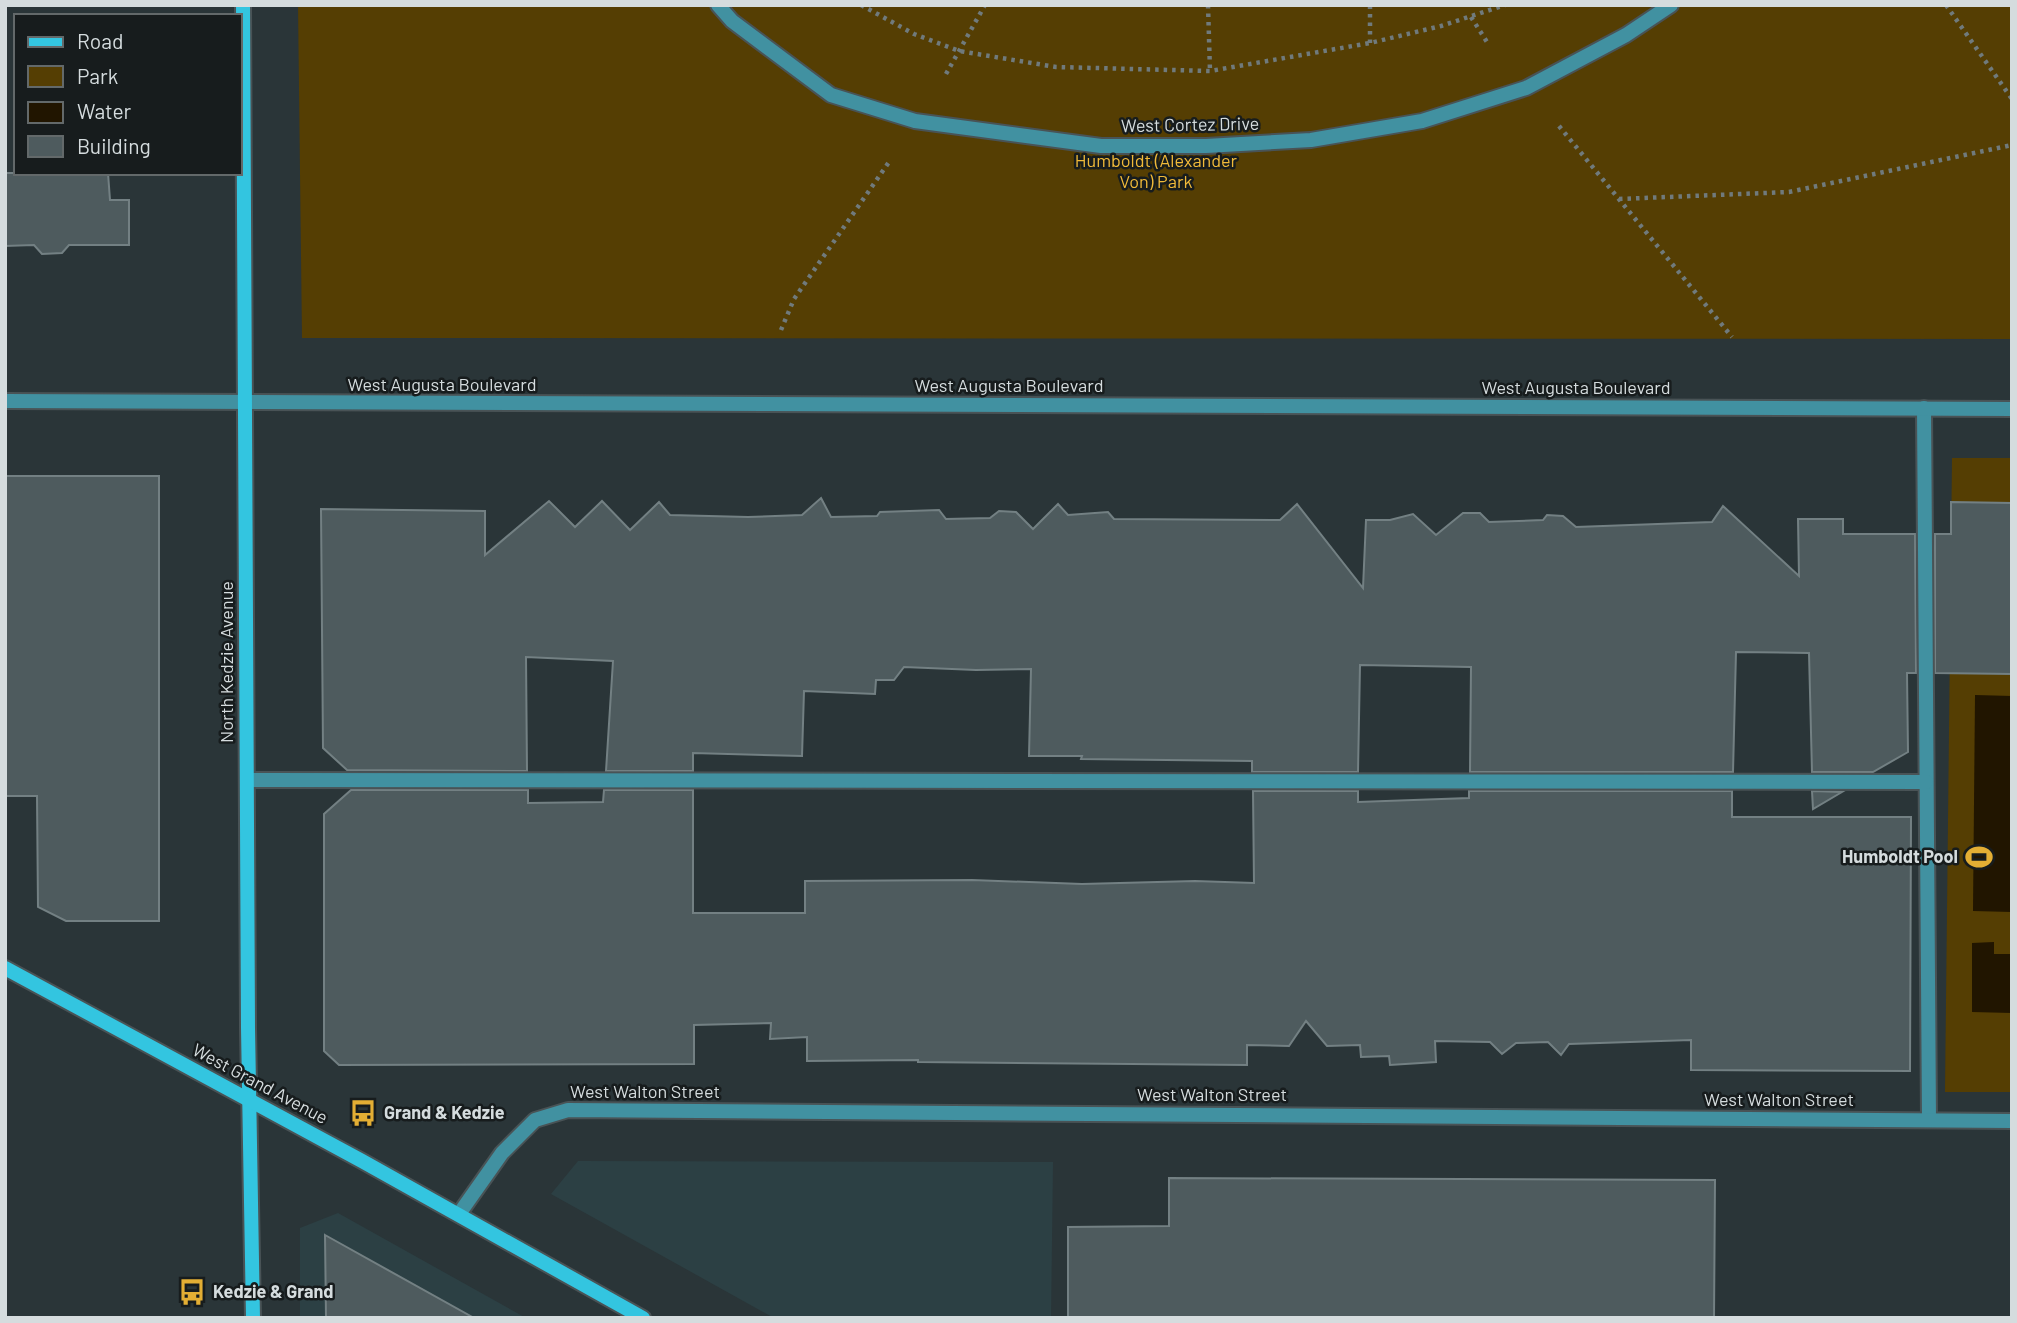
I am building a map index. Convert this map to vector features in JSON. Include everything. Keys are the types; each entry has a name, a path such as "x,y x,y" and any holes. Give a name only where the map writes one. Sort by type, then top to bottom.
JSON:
{"main road":[{"name":"North Kedzie Avenue","path":"243,5 248,1098 253,1318"},
{"name":"West Grand Avenue","path":"5,968 248,1098 643,1318"}],"street":[{"name":"West Cortez Drive","path":"718,5 732,21 831,95 915,121 1101,145 1206,146 1311,139 1422,121 1527,88 1626,35 1671,5"},
{"name":"West Augusta Boulevard","path":"5,401 2012,409"},
{"path":"1924,408 1929,1120"},
{"path":"247,780 1926,782"},
{"name":"West Walton Street","path":"459,1214 502,1153 535,1119 568,1110 2012,1121"}],"path":[{"path":"861,5 915,34 959,51 1056,67 1210,71 1370,43 1441,26 1505,5"},
{"path":"946,74 985,5"},
{"path":"1208,5 1210,71"},
{"path":"1370,5 1370,43"},
{"path":"1946,5 2012,99"},
{"path":"1471,17 1487,42"},
{"path":"1559,126 1732,337"},
{"path":"1619,200 1789,192 2012,145"},
{"path":"781,330 794,299 890,162"}],"shaded area":[{"path":"578,1161 1053,1162 1051,1318 774,1318 551,1194"},
{"path":"338,1213 526,1318 300,1318 300,1228"}],"green space":[{"name":"Humboldt (Alexander Von) Park","path":"298,5 2012,5 2012,339 302,338"},
{"path":"1952,458 2012,458 2012,1092 1945,1092"}],"water":[{"path":"1975,695 2012,696 2012,912 1973,911"},
{"path":"1994,942 1994,954 2012,954 2012,1013 1972,1012 1972,943"}],"building":[{"path":"5,173 108,175 110,200 129,200 129,245 69,245 62,253 42,254 34,245 5,246"},
{"path":"5,476 159,476 159,921 66,921 38,907 37,796 5,796"},
{"path":"821,498 831,517 939,510 946,519 990,518 999,511 1016,512 1033,529 1058,504 1068,515 1108,512 1114,519 1280,520 1297,504 1363,588 1366,520 1390,520 1413,514 1436,535 1463,513 1480,513 1489,522 1543,520 1547,515 1563,516 1576,527 1712,522 1723,506 1799,576 1798,519 1843,519 1843,534 1915,534 1916,673 1907,673 1908,752 1873,772 1812,772 1809,653 1736,652 1733,772 1470,772 1471,667 1360,665 1358,772 1252,772 1252,761 1029,756 1031,669 904,667 894,680 876,680 875,694 804,691 802,756 693,753 693,771 606,771 613,661 526,657 527,771 347,770 323,748 321,509 485,511 485,555 549,501 575,527 602,501 630,530 659,502 670,515 748,517 802,515"},
{"path":"1951,502 2012,503 2012,674 1935,673 1935,534 1951,534"},
{"path":"351,790 528,790 528,803 603,802 604,790 693,790 693,913 805,913 805,881 1254,883 1253,791 1358,791 1358,802 1469,798 1469,791 1732,791 1732,817 1911,817 1910,1071 1691,1070 1691,1040 1569,1044 1561,1055 1548,1042 1516,1043 1502,1054 1490,1042 1435,1041 1436,1062 1390,1065 1389,1056 1361,1057 1360,1045 1327,1046 1306,1021 1289,1046 1247,1045 1247,1065 807,1061 807,1037 770,1039 771,1023 694,1025 694,1064 339,1065 324,1051 324,814"},
{"path":"1812,791 1842,792 1813,809"},
{"path":"1169,1178 1715,1180 1714,1318 1068,1318 1068,1227 1169,1226"},
{"path":"325,1235 474,1318 326,1318"}],"place":[{"name":"Humboldt Pool","path":"1979,857"},
{"name":"Grand & Kedzie","path":"363,1113"},
{"name":"Kedzie & Grand","path":"192,1292"}]}
